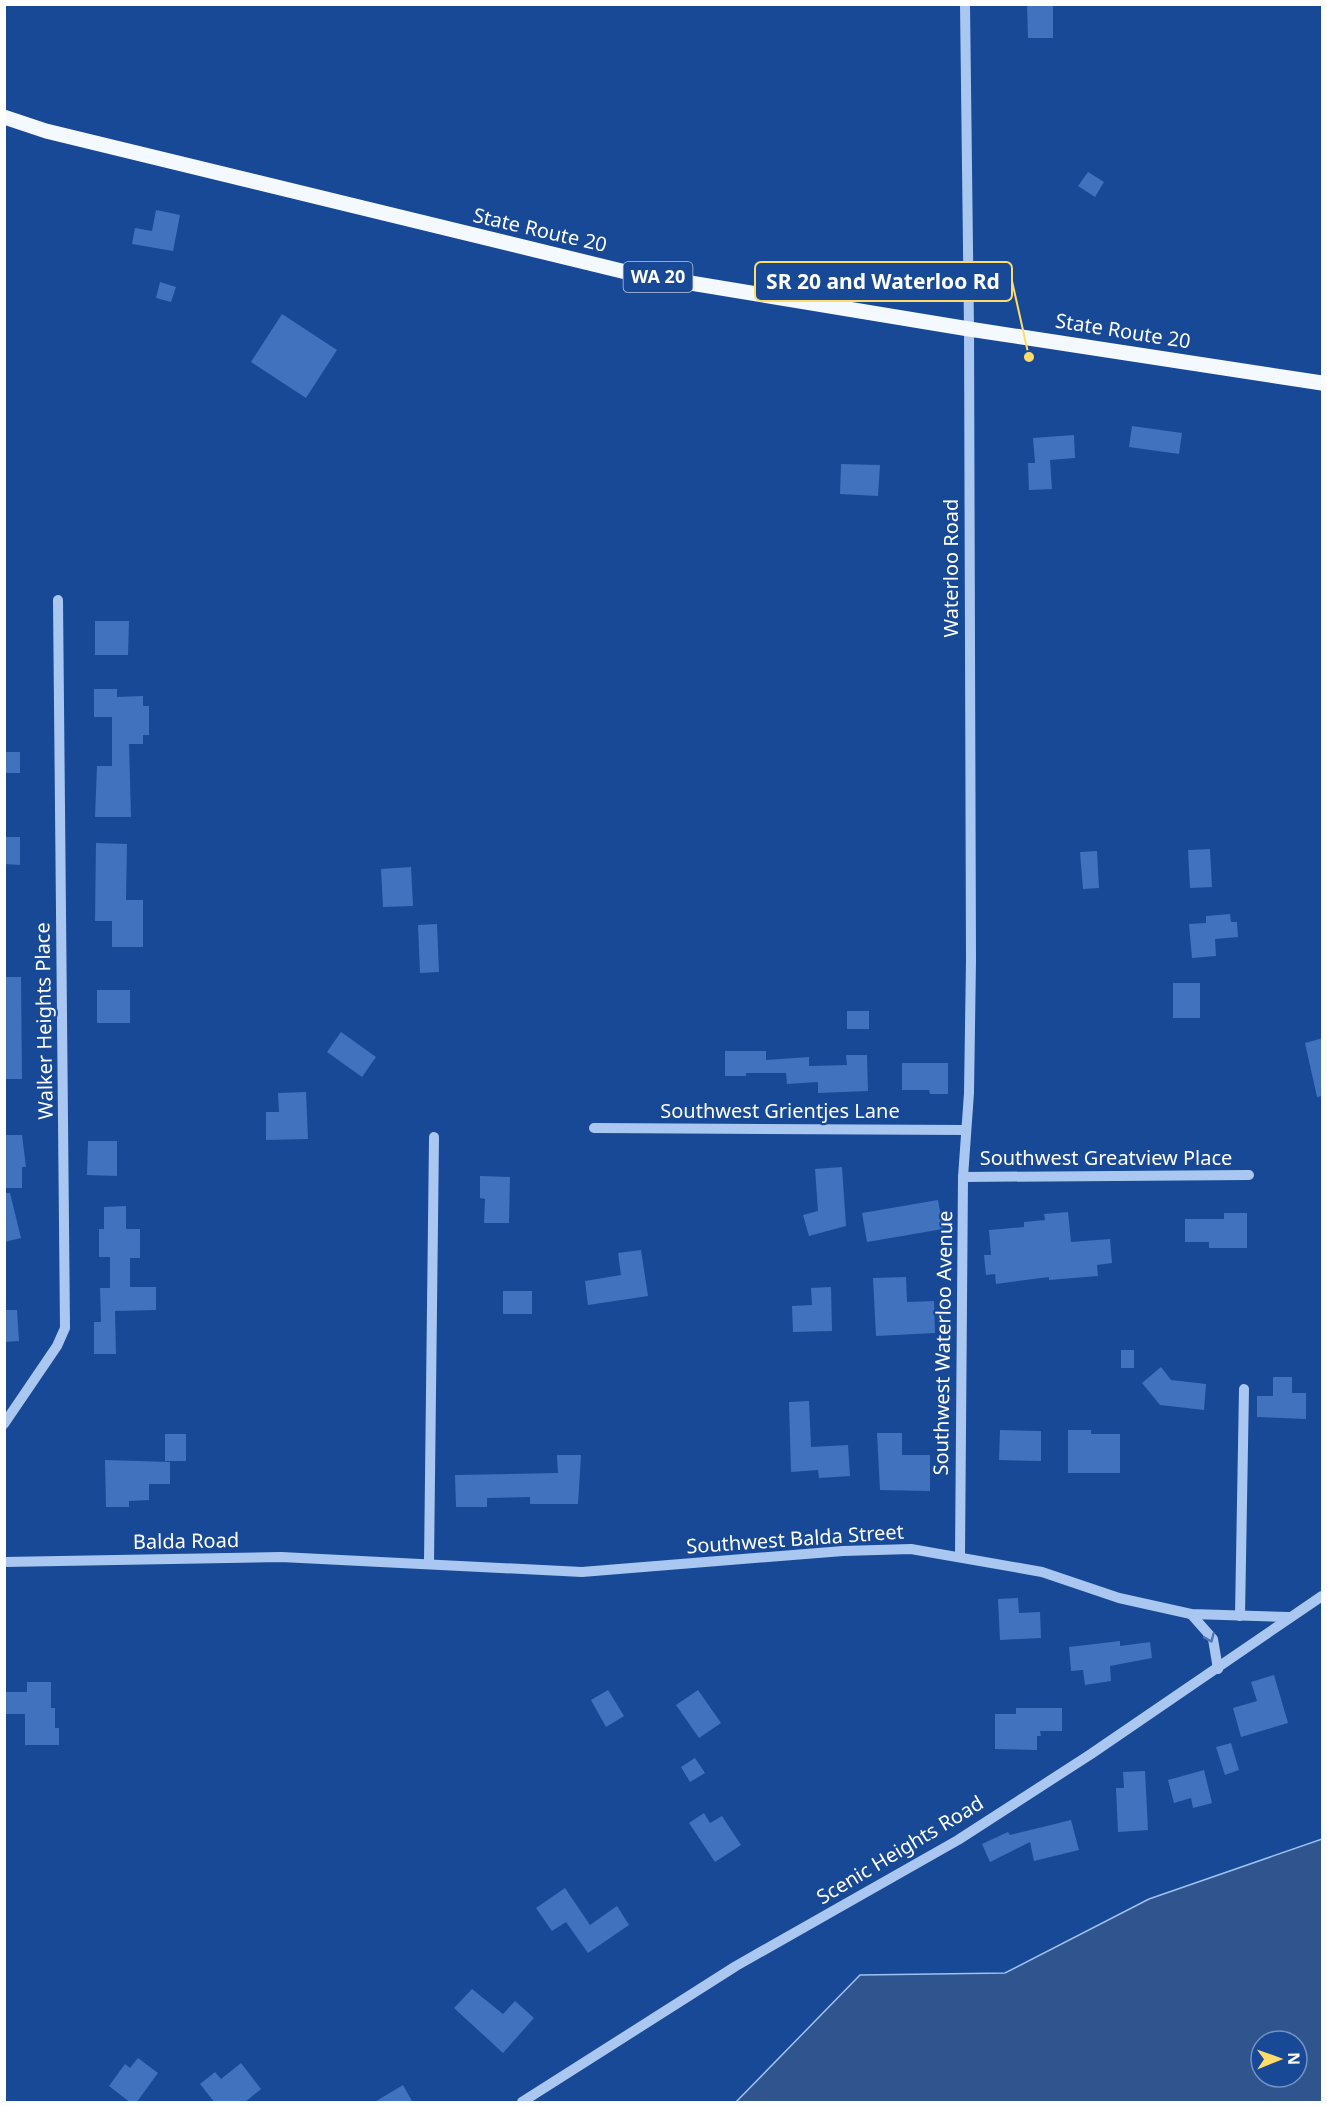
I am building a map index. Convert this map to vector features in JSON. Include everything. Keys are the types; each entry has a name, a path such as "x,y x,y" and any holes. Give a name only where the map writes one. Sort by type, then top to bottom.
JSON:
{"main road":[{"name":"State Route 20","path":"4,117 46,130 630,273 969,329 1323,382"}],"street":[{"name":"Waterloo Road","path":"964,4 969,329 971,960 966,1130"},
{"name":"Walker Heights Place","path":"4,1424 57,1346 65,1328 58,600"},
{"name":"Southwest Grientjes Lane","path":"594,1128 966,1130"},
{"name":"Southwest Waterloo Avenue","path":"960,1556 963,1177 966,1130"},
{"path":"429,1563 434,1137"},
{"name":"Southwest Greatview Place","path":"963,1177 1249,1175"},
{"path":"1240,1616 1244,1389"},
{"name":"Southwest Balda Street","path":"368,1561 582,1572 843,1551 911,1549 1042,1572 1119,1598 1191,1614 1289,1617"},
{"name":"Balda Road","path":"4,1562 282,1557 368,1561"},
{"name":"Scenic Heights Road","path":"522,2103 736,1966 958,1840 1218,1669 1289,1617 1323,1596"},
{"path":"1191,1614 1213,1639 1218,1669"}],"water":[{"path":"1322,1839 1322,2102 736,2102 860,1975 1005,1973 1149,1899"}],"building":[{"path":"1027,4 1053,4 1053,38 1028,38"},
{"path":"1088,172 1104,182 1095,197 1078,186"},
{"path":"156,210 180,215 173,251 132,244 135,228 152,231"},
{"path":"160,282 176,287 171,302 156,298"},
{"path":"282,314 337,350 306,398 251,362"},
{"path":"1132,426 1182,433 1179,454 1129,447"},
{"path":"1074,435 1075,458 1050,460 1052,489 1029,490 1028,463 1035,463 1033,438"},
{"path":"841,464 880,465 878,496 840,494"},
{"path":"95,621 129,621 128,655 95,655"},
{"path":"94,689 117,689 117,697 143,696 143,706 149,706 149,735 143,735 143,744 129,744 131,817 95,817 97,766 112,766 112,717 94,717"},
{"path":"4,752 20,752 20,773 4,773"},
{"path":"4,837 20,837 20,865 4,864"},
{"path":"96,843 127,844 126,900 143,900 143,947 112,947 112,921 95,921"},
{"path":"1210,849 1212,887 1190,888 1188,850"},
{"path":"1097,851 1099,888 1083,889 1080,852"},
{"path":"411,867 413,906 383,907 381,869"},
{"path":"1230,914 1231,922 1237,922 1238,937 1215,939 1216,956 1192,958 1189,924 1206,923 1206,916"},
{"path":"437,924 439,972 420,973 418,925"},
{"path":"4,977 21,977 22,1079 4,1079"},
{"path":"1173,983 1200,983 1200,1018 1173,1018"},
{"path":"97,990 130,990 130,1023 97,1023"},
{"path":"847,1011 869,1011 869,1029 847,1029"},
{"path":"341,1032 376,1057 362,1077 327,1052"},
{"path":"1323,1038 1323,1096 1317,1097 1305,1043"},
{"path":"725,1051 766,1051 766,1060 809,1057 809,1066 847,1065 846,1055 867,1055 868,1091 818,1093 818,1082 787,1084 786,1073 746,1073 746,1076 725,1076"},
{"path":"902,1063 948,1063 948,1094 930,1094 929,1090 902,1090"},
{"path":"306,1092 308,1139 266,1140 266,1112 279,1112 278,1093"},
{"path":"4,1135 22,1135 26,1167 22,1167 22,1188 4,1188"},
{"path":"88,1141 117,1141 117,1176 87,1175"},
{"path":"842,1167 846,1226 809,1236 803,1215 818,1211 815,1169"},
{"path":"480,1176 510,1177 509,1223 484,1223 485,1199 480,1198"},
{"path":"4,1193 10,1193 21,1238 4,1242"},
{"path":"938,1200 943,1229 867,1242 862,1213"},
{"path":"126,1206 126,1229 140,1229 140,1258 130,1258 130,1287 156,1287 156,1310 115,1311 116,1354 94,1354 94,1322 101,1322 100,1288 110,1288 110,1257 99,1257 99,1229 104,1229 104,1207"},
{"path":"1068,1212 1071,1242 1110,1239 1112,1263 1097,1265 1098,1276 1049,1280 1049,1277 996,1284 995,1274 986,1275 984,1255 991,1255 989,1230 1024,1227 1024,1222 1045,1220 1044,1214"},
{"path":"1224,1213 1247,1213 1247,1248 1209,1248 1209,1242 1185,1242 1185,1219 1224,1219"},
{"path":"641,1250 648,1296 588,1305 585,1281 621,1275 618,1253"},
{"path":"906,1277 907,1302 934,1301 935,1333 876,1336 873,1278"},
{"path":"831,1287 832,1331 793,1332 792,1306 812,1305 811,1288"},
{"path":"503,1291 532,1291 532,1314 503,1314"},
{"path":"4,1310 17,1310 19,1341 4,1342"},
{"path":"1121,1350 1134,1350 1134,1368 1121,1368"},
{"path":"1161,1367 1171,1380 1206,1384 1204,1410 1160,1405 1142,1383"},
{"path":"1273,1377 1292,1377 1292,1393 1306,1393 1306,1419 1257,1417 1257,1396 1273,1396"},
{"path":"809,1401 811,1447 848,1445 850,1476 819,1478 818,1470 791,1472 789,1402"},
{"path":"1000,1430 1041,1431 1041,1461 999,1460"},
{"path":"1068,1430 1091,1430 1091,1434 1120,1434 1120,1473 1068,1473"},
{"path":"877,1433 902,1433 902,1455 930,1455 930,1491 880,1490"},
{"path":"165,1434 186,1434 186,1461 165,1461"},
{"path":"557,1455 581,1455 578,1504 530,1504 530,1497 487,1498 487,1507 456,1507 455,1475 558,1473"},
{"path":"105,1460 170,1462 170,1484 149,1484 149,1500 129,1501 129,1507 106,1507"},
{"path":"1018,1598 1019,1613 1040,1612 1041,1638 1000,1640 998,1599"},
{"path":"1120,1641 1120,1646 1150,1642 1152,1658 1110,1666 1111,1681 1085,1685 1083,1670 1071,1671 1069,1647"},
{"path":"1274,1675 1288,1723 1241,1737 1233,1708 1257,1701 1251,1682"},
{"path":"27,1682 51,1682 51,1708 55,1708 55,1728 59,1728 59,1745 25,1745 25,1714 4,1714 4,1692 27,1692"},
{"path":"608,1690 624,1716 606,1727 591,1700"},
{"path":"698,1690 721,1723 699,1738 676,1705"},
{"path":"1016,1708 1062,1708 1062,1731 1040,1731 1041,1736 1037,1736 1037,1750 995,1749 995,1714 1016,1714"},
{"path":"1231,1743 1239,1770 1225,1775 1216,1747"},
{"path":"695,1758 705,1773 690,1782 681,1767"},
{"path":"1204,1770 1212,1803 1193,1808 1191,1798 1174,1803 1168,1780"},
{"path":"1145,1771 1148,1830 1118,1832 1116,1788 1124,1788 1123,1772"},
{"path":"704,1813 710,1823 722,1816 741,1845 715,1862 689,1823"},
{"path":"1071,1820 1079,1850 1034,1861 1030,1842 990,1862 982,1844 1008,1832 1010,1835"},
{"path":"565,1888 590,1925 617,1906 629,1925 588,1953 566,1922 552,1931 536,1908"},
{"path":"472,1989 503,2014 515,2001 534,2018 503,2053 454,2008"},
{"path":"138,2058 158,2073 136,2103 131,2103 109,2086 125,2064 130,2068"},
{"path":"241,2063 261,2089 244,2103 215,2103 200,2084 215,2072 221,2079"},
{"path":"403,2085 413,2103 373,2103"}],"place":[{"name":"SR 20 and Waterloo Rd","path":"1029,357"}]}
